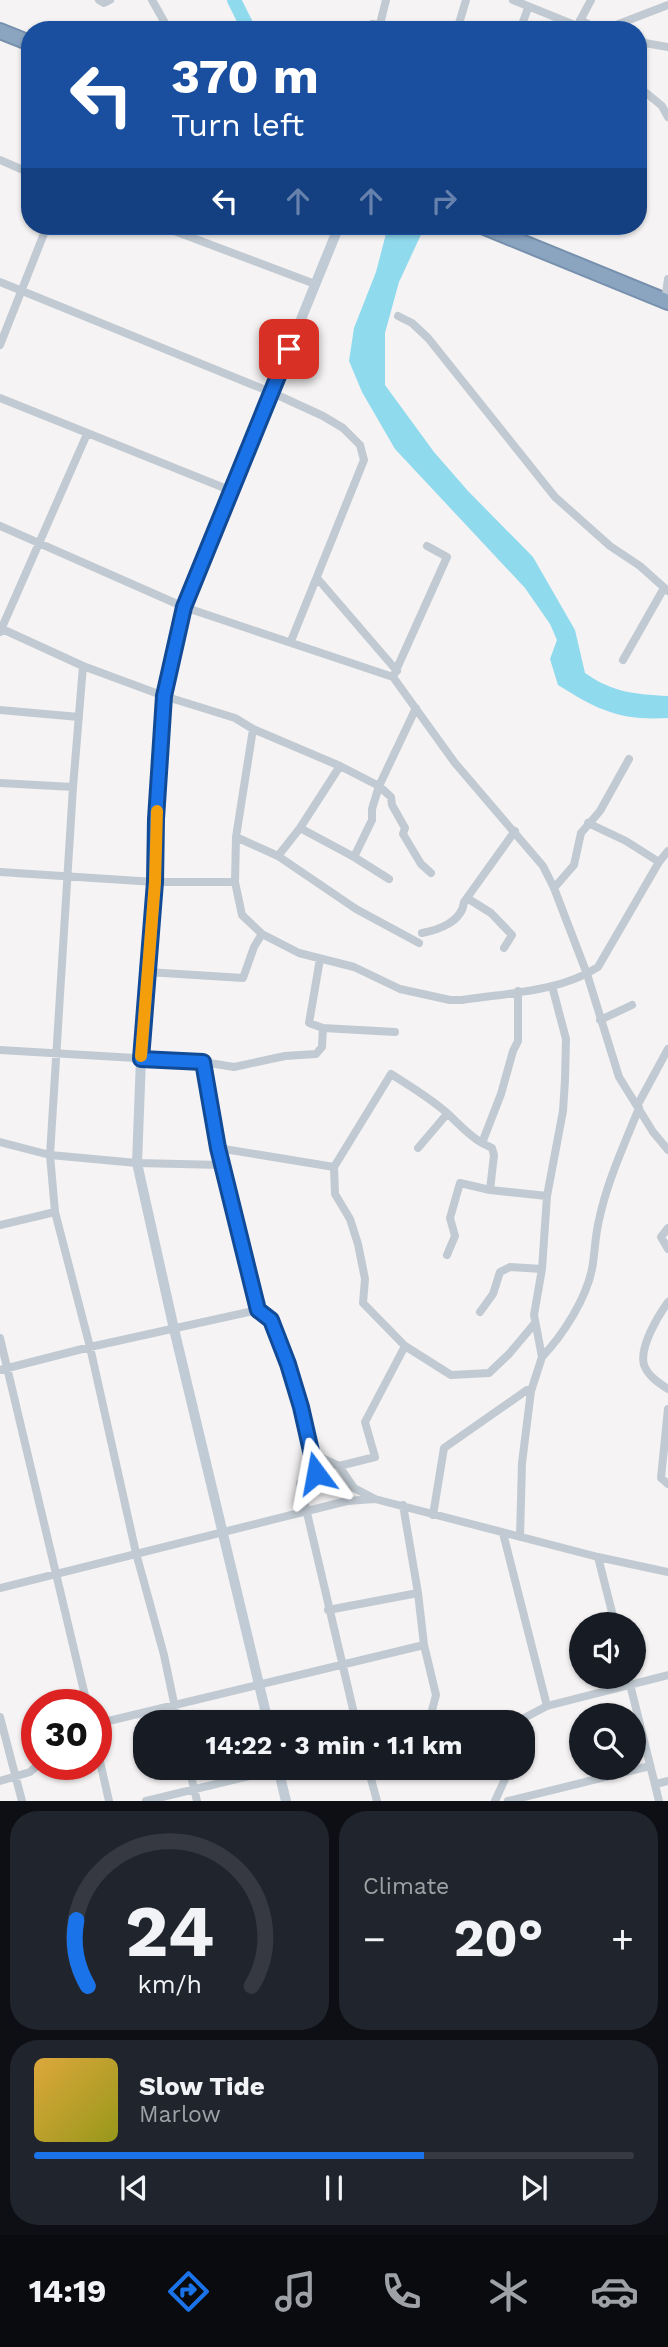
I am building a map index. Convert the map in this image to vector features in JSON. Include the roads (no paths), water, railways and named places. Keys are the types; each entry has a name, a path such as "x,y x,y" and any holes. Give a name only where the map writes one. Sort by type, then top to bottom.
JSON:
{"highway":[{"path":"0,22 21,30"},
{"path":"0,31 21,39"},
{"path":"510,235 667,292"},
{"path":"515,235 520,238"}],"street":[{"path":"99,0 110,0"},
{"path":"152,0 164,21"},
{"path":"381,21 386,0"},
{"path":"460,21 466,0"},
{"path":"513,0 565,21"},
{"path":"579,21 591,0"},
{"path":"626,21 668,5"},
{"path":"523,21 528,8"},
{"path":"647,43 668,47"},
{"path":"647,94 662,106 668,117"},
{"path":"1,163 21,170"},
{"path":"0,345 43,235"},
{"path":"185,235 315,284"},
{"path":"265,1710 136,1163 155,882 164,696 184,607 335,235"},
{"path":"0,282 323,416 343,428 360,445 364,460 291,641"},
{"path":"398,316 412,323 428,338 555,496 610,546 640,566 666,590 623,660"},
{"path":"0,398 232,491"},
{"path":"87,434 0,630 83,666 164,696 235,718 253,729 340,766 379,786 391,797 392,805 405,828 403,834 421,864 432,873"},
{"path":"0,526 184,607 395,674"},
{"path":"395,674 447,557 427,546"},
{"path":"317,578 395,674 455,763 543,866 587,974 619,1077 653,1132 668,1150"},
{"path":"83,666 55,1055 50,1155 55,1212 90,1347 136,1553 164,1655 176,1710"},
{"path":"354,857 372,820 372,808 379,786 416,708"},
{"path":"0,710 79,717"},
{"path":"253,729 236,837 235,882 242,915 262,934 299,953 355,967 400,989 450,1000 552,986 587,974 598,967 668,851"},
{"path":"554,888 574,865 581,833 608,799 629,759"},
{"path":"278,856 300,828 340,766"},
{"path":"0,783 73,787"},
{"path":"588,823 626,841 659,862"},
{"path":"300,828 389,879"},
{"path":"422,933 444,928 463,908 467,898 515,831"},
{"path":"236,837 278,856 356,909 419,943"},
{"path":"0,872 155,882 235,882"},
{"path":"467,898 491,914 512,935 504,948"},
{"path":"147,972 243,978 254,947 262,934"},
{"path":"320,959 309,1023 323,1028 395,1032"},
{"path":"542,1357 534,1315 542,1269 547,1196 563,1111 565,1080 566,1039 552,986"},
{"path":"482,1143 518,1041 518,991"},
{"path":"600,1020 632,1005"},
{"path":"0,1051 203,1062 233,1067 285,1056 316,1054 322,1047 323,1028"},
{"path":"520,1537 522,1463 531,1391 542,1357 560,1337 573,1315 592,1271 599,1220 638,1107 657,1065 668,1049"},
{"path":"203,1062 218,1148 258,1310 271,1320 301,1407 313,1454 316,1473 300,1483 353,1710"},
{"path":"657,1065 668,1068"},
{"path":"490,1189 494,1155 492,1148 462,1130 447,1114 390,1074 334,1167 334,1194 351,1219 358,1244 365,1279 363,1303 405,1346 451,1375 489,1373 535,1323"},
{"path":"418,1148 447,1114"},
{"path":"0,1142 50,1155 136,1163 222,1165"},
{"path":"218,1148 334,1167"},
{"path":"447,1255 455,1236 450,1218 460,1183 547,1196"},
{"path":"0,1225 55,1212"},
{"path":"668,1228 661,1237 668,1249"},
{"path":"481,1312 493,1294 499,1272 510,1267 542,1269"},
{"path":"668,1302 652,1326 643,1357 645,1367 652,1377 668,1390"},
{"path":"4,1369 258,1310"},
{"path":"0,1338 4,1369 83,1689"},
{"path":"339,1466 374,1457 365,1422 405,1346"},
{"path":"433,1515 444,1448 527,1390 531,1391"},
{"path":"668,1409 661,1478 668,1484"},
{"path":"313,1454 339,1466 354,1488 375,1499 598,1557 668,1572"},
{"path":"0,1588 347,1501 375,1499"},
{"path":"403,1505 424,1645 436,1695 432,1710"},
{"path":"503,1533 547,1706"},
{"path":"598,1557 612,1612"},
{"path":"328,1611 418,1593"},
{"path":"112,1720 424,1645"},
{"path":"646,1678 668,1675"},
{"path":"535,1712 601,1689"},
{"path":"631,1689 659,1801"},
{"path":"0,1717 22,1801"},
{"path":"508,1801 650,1766"},
{"path":"0,1781 21,1774"},
{"path":"104,1780 109,1801"},
{"path":"191,1780 197,1801"},
{"path":"146,1801 227,1780"},
{"path":"281,1780 286,1801"},
{"path":"371,1780 377,1801"},
{"path":"495,1801 505,1780"},
{"path":"656,1784 668,1781"}],"water":[{"path":"386,235 421,235 399,282 385,333 385,385 434,452 533,557 575,630 585,673 605,685 625,691 668,696 668,718 636,718 610,712 558,685 550,659 557,640 550,624 525,588 395,449 362,392 349,361 354,328 376,272"}],"waterway":[{"path":"234,0 244,21"}]}
